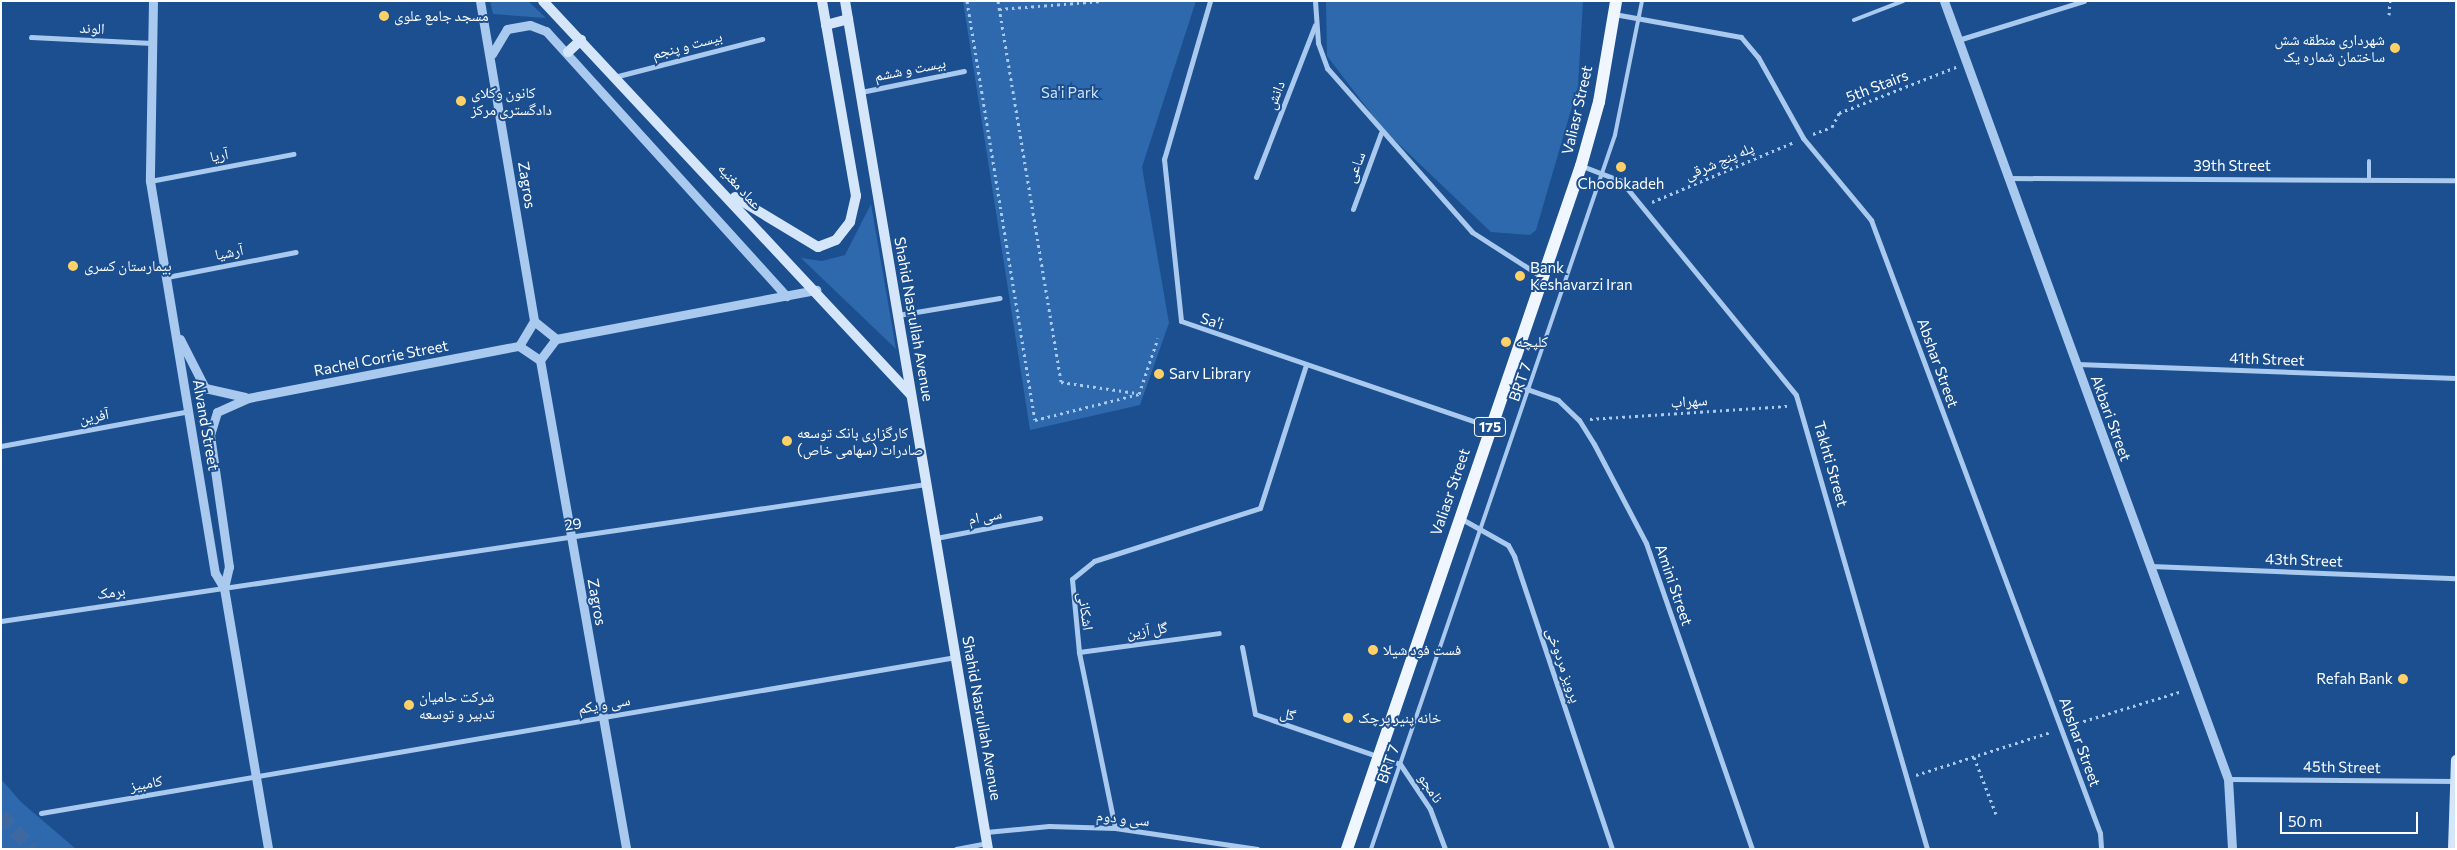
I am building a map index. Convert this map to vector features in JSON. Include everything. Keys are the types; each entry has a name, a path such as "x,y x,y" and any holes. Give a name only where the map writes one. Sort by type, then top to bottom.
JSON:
{"main road":[{"name":"عماد مغنیه","path":"543,1 618,76 912,395"},
{"path":"722,188 818,247 841,235 856,196 822,1"},
{"name":"Shahid Nasrullah Avenue","path":"845,1 988,846"},
{"name":"Valiasr Street","path":"1347,849 1380,756 1458,516 1581,166 1599,102 1615,8"},
{"path":"826,25 848,19"},
{"path":"568,52 582,40"},
{"path":"2453,849 2456,760"}],"street":[{"name":"Alvand Street","path":"153,1 150,181 175,330 191,411 215,573 224,588 268,849"},
{"name":"Zagros","path":"480,1 492,54 534,321"},
{"name":"Sa'i","path":"1210,1 1164,159 1181,321 1490,427"},
{"path":"1315,1 1316,22 1327,68 1382,133 1481,240 1542,278"},
{"name":"Akbari Street","path":"1944,1 2228,779 2232,849"},
{"path":"1958,40 2084,1"},
{"name":"Abshar Street","path":"1615,8 1640,16 1741,37 1758,57 1803,138 1871,220 2100,833 2101,849"},
{"name":"دانش","path":"1256,177 1316,22"},
{"path":"492,54 500,35 518,25 546,31 568,52 786,296"},
{"name":"الوند","path":"32,37 152,43"},
{"name":"بیست و پنجم","path":"618,76 762,39"},
{"name":"بیست و ششم","path":"860,92 964,71"},
{"name":"ساعی","path":"1352,210 1382,133"},
{"name":"آریا","path":"150,181 293,154"},
{"name":"Takhti Street","path":"1581,166 1603,172 1621,181 1644,205 1789,382 1800,405 1927,849"},
{"name":"39th Street","path":"2008,178 2456,180"},
{"name":"آرشیا","path":"167,277 296,252"},
{"path":"556,339 534,321 519,346 540,360 556,339 816,290"},
{"path":"898,315 1000,298"},
{"path":"175,330 205,388 222,396 248,398"},
{"name":"Rachel Corrie Street","path":"248,398 519,346"},
{"name":"Zagros","path":"540,360 626,849"},
{"name":"41th Street","path":"2076,364 2456,378"},
{"name":"اشکانی","path":"1116,828 1079,652 1070,586 1079,569 1254,512 1265,498 1306,365"},
{"name":"Amini Street","path":"1506,382 1558,400 1579,420 1646,543 1752,849"},
{"path":"224,588 229,567 210,426 217,412 248,398"},
{"name":"آفرین","path":"1,446 191,411"},
{"name":"29","path":"224,588 927,484"},
{"name":"پرویز مردوخی","path":"1458,516 1482,527 1508,545 1514,556 1612,849"},
{"name":"سی ام","path":"936,538 1040,518"},
{"name":"43th Street","path":"2151,566 2456,578"},
{"name":"برمک","path":"1,621 224,588"},
{"name":"گل آزین","path":"1079,652 1219,633"},
{"name":"گل","path":"1242,647 1253,710 1260,718 1380,756"},
{"name":"سی و یکم","path":"256,776 956,657"},
{"name":"نامجو","path":"1380,756 1400,764 1430,809 1445,849"},
{"name":"کامبیز","path":"41,813 256,776"},
{"name":"45th Street","path":"2228,779 2455,781"},
{"name":"سی و دوم","path":"986,832 1049,826 1116,828 1257,849"},
{"path":"956,849 988,846"}],"lane":[{"name":"BRT 7","path":"1371,849 1603,172 1642,1"},
{"path":"1854,20 1902,1"},
{"path":"2369,161 2369,179"}],"path":[{"path":"967,1 1035,420 1139,394"},
{"path":"998,1 1061,382 1139,394"},
{"path":"999,9 1102,1"},
{"path":"2389,15 2390,1"},
{"name":"5th Stairs","path":"1803,138 1832,127 1839,113 1966,63"},
{"name":"پله پنج شرقی","path":"1644,205 1803,138"},
{"path":"1139,394 1158,338"},
{"name":"سهراب","path":"1579,420 1800,405"},
{"path":"1974,756 1996,814"}],"green space":[{"path":"490,1 528,1 546,18 493,14"},
{"name":"Sa'i Park","path":"963,1 1196,1 1142,167 1169,323 1140,405 1030,430"},
{"path":"1326,1 1583,1 1578,86 1536,230 1530,235 1491,232 1383,129 1327,56"},
{"path":"871,204 896,349 801,258 822,261 845,255"},
{"path":"1,779 21,802 76,849 1,849"}],"tunnel":[{"path":"1,816 32,849"}],"place":[{"name":"مسجد جامع علوی","path":"384,16"},
{"name":"شهرداری منطقه شش ساختمان شماره یک","path":"2395,48"},
{"name":"کانون وکلای دادگستری مرکز","path":"461,101"},
{"name":"Choobkadeh","path":"1621,167"},
{"name":"بیمارستان کسری","path":"73,266"},
{"name":"Bank Keshavarzi Iran","path":"1520,276"},
{"name":"کلپچه","path":"1506,342"},
{"name":"Sarv Library","path":"1159,374"},
{"name":"کارگزاری بانک توسعه صادرات (سهامی خاص)","path":"787,441"},
{"name":"فست فود شیلا","path":"1373,650"},
{"name":"Refah Bank","path":"2403,679"},
{"name":"شرکت حامیان تدبیر و توسعه","path":"409,705"},
{"name":"خانه پنیر پرچک","path":"1348,718"}]}
